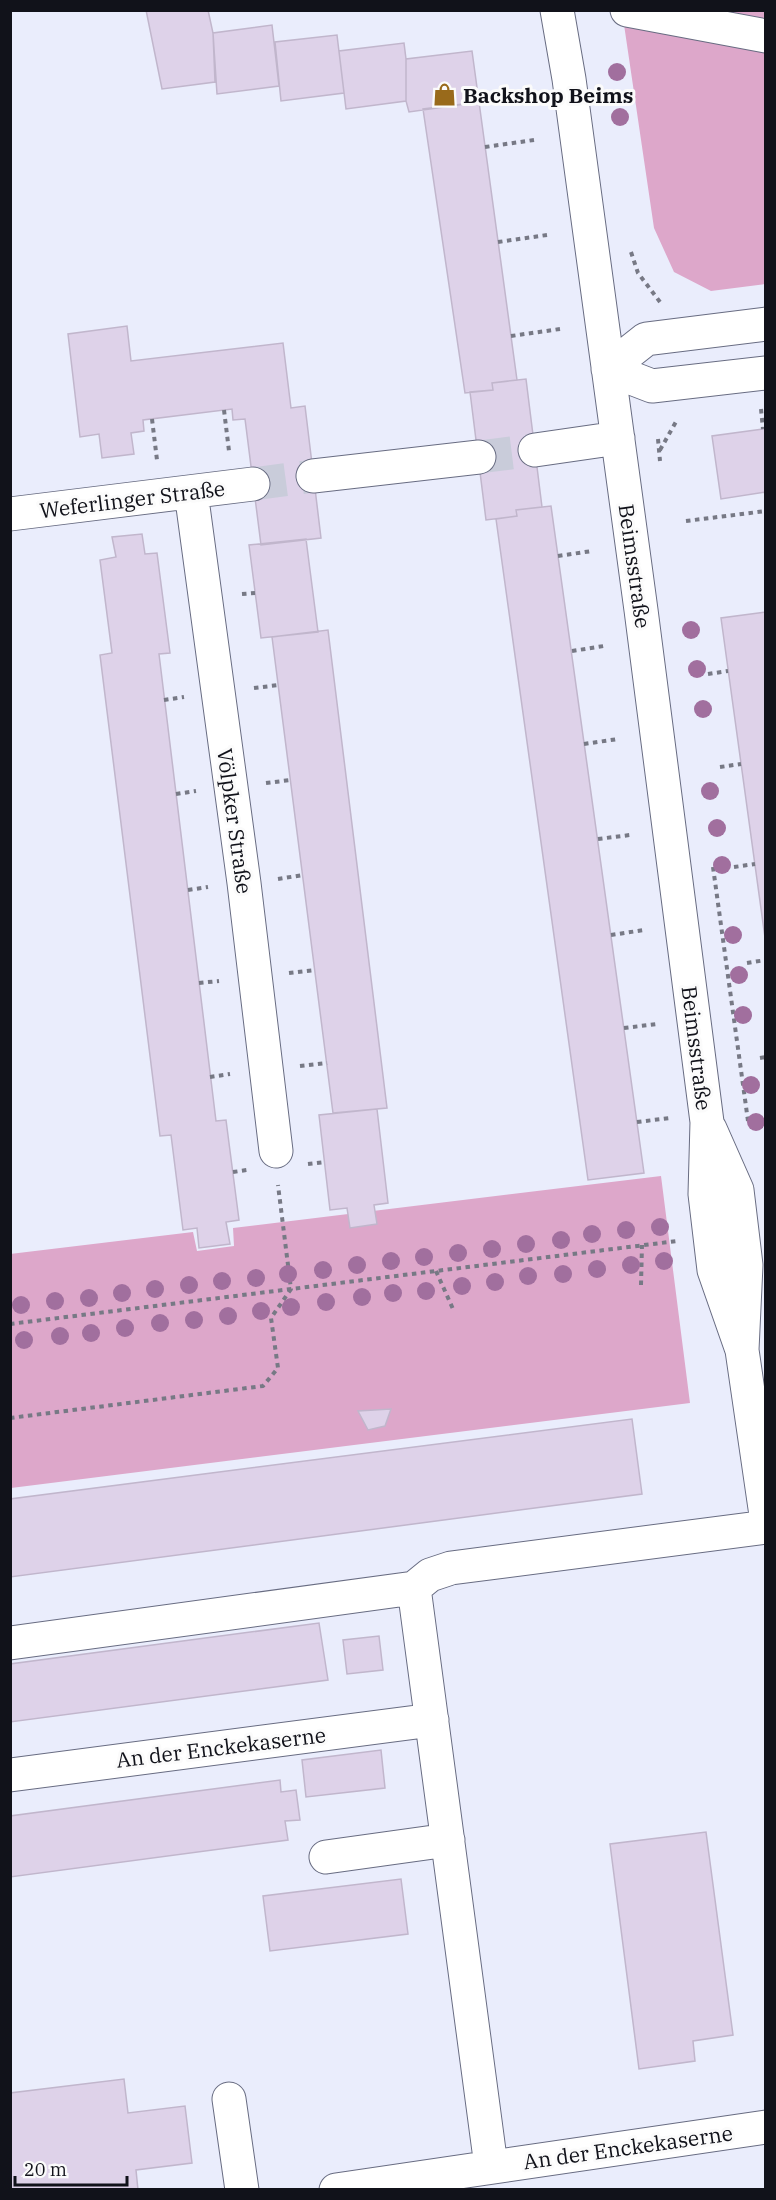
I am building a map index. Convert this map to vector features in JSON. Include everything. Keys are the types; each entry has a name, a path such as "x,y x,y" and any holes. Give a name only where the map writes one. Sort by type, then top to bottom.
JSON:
{"street":[{"name":"Beimsstraße","path":"557,10 569,79 618,438 707,1122 705,1194 714,1270 742,1350 765,1515"},
{"path":"627,10 765,36"},
{"path":"608,369 646,339 765,324"},
{"path":"608,369 652,386 765,374"},
{"path":"535,450 618,438"},
{"path":"313,476 479,457"},
{"name":"Weferlinger Straße","path":"10,514 254,484"},
{"name":"Völpker Straße","path":"191,492 244,883 276,1151"},
{"path":"10,1642 414,1588 430,1575 451,1568 765,1527"},
{"path":"414,1588 448,1840 480,2175"},
{"name":"An der Enckekaserne","path":"10,1775 432,1720"},
{"path":"326,1857 448,1840"},
{"path":"229,2099 242,2190"},
{"name":"An der Enckekaserne","path":"336,2190 480,2175 765,2127"}],"path":[{"path":"485,147 534,140"},
{"path":"498,242 547,235"},
{"path":"511,336 560,329"},
{"path":"686,521 765,511"},
{"path":"558,556 592,551"},
{"path":"572,651 604,646"},
{"path":"708,674 728,670"},
{"path":"584,744 618,739"},
{"path":"720,767 741,764"},
{"path":"597,839 630,835"},
{"name":"Beimsstraße","path":"713,864 748,1126"},
{"path":"734,867 754,864"},
{"path":"611,935 644,930"},
{"path":"747,963 765,960"},
{"path":"624,1028 657,1024"},
{"path":"760,1058 765,1057"},
{"path":"637,1122 670,1118"},
{"path":"10,1418 263,1386 278,1368 271,1318 291,1289 276,1151"},
{"path":"10,1324 677,1241"},
{"path":"641,1285 642,1245"},
{"path":"436,1271 453,1309"}],"shaded area":[{"path":"622,11 765,11 765,284 711,291 674,272 654,228"},
{"path":"661,1176 690,1403 11,1488 10,1254 193,1232 197,1251 234,1246 233,1228"}],"building":[{"path":"146,10 208,10 213,33 215,82 162,89"},
{"path":"272,25 279,86 217,94 213,33"},
{"path":"337,35 344,93 281,101 275,42"},
{"path":"404,43 406,101 346,109 339,51"},
{"path":"472,51 479,102 409,112 406,101 406,59"},
{"path":"479,102 517,380 492,383 493,390 465,393 423,109"},
{"path":"127,326 131,361 283,343 291,408 305,406 321,538 261,545 245,419 233,420 232,409 143,420 144,431 131,433 134,454 102,458 99,434 80,437 68,334"},
{"path":"526,379 542,507 516,510 517,516 486,520 470,392 493,390 492,383"},
{"path":"766,429 766,492 721,499 712,436"},
{"path":"551,506 644,1173 588,1180 496,519 517,516 516,510"},
{"path":"142,534 145,554 157,553 170,653 159,654 216,1121 226,1120 239,1220 226,1222 230,1244 199,1248 197,1228 183,1230 171,1135 160,1136 100,655 112,653 100,560 116,557 112,537"},
{"path":"306,539 318,632 261,638 249,545"},
{"path":"766,612 766,945 721,618"},
{"path":"328,630 387,1108 333,1113 272,637"},
{"path":"377,1109 388,1203 374,1205 377,1224 350,1228 347,1208 330,1210 319,1115"},
{"path":"391,1409 385,1426 368,1430 358,1411"},
{"path":"632,1419 642,1494 10,1577 10,1499"},
{"path":"319,1623 328,1680 10,1722 10,1664"},
{"path":"379,1636 383,1670 347,1674 343,1640"},
{"path":"381,1750 385,1788 306,1797 302,1760"},
{"path":"280,1780 281,1792 296,1790 300,1820 285,1821 288,1840 10,1877 10,1816"},
{"path":"706,1832 733,2035 693,2041 695,2061 639,2069 610,1844"},
{"path":"401,1879 408,1934 270,1951 263,1896"},
{"path":"124,2079 128,2113 185,2106 192,2163 136,2170 138,2190 10,2190 10,2093"}],"tunnel":[{"path":"479,457 535,450"},
{"path":"253,484 313,476"}],"place":[{"name":"Backshop Beims","path":"445,95"}]}
